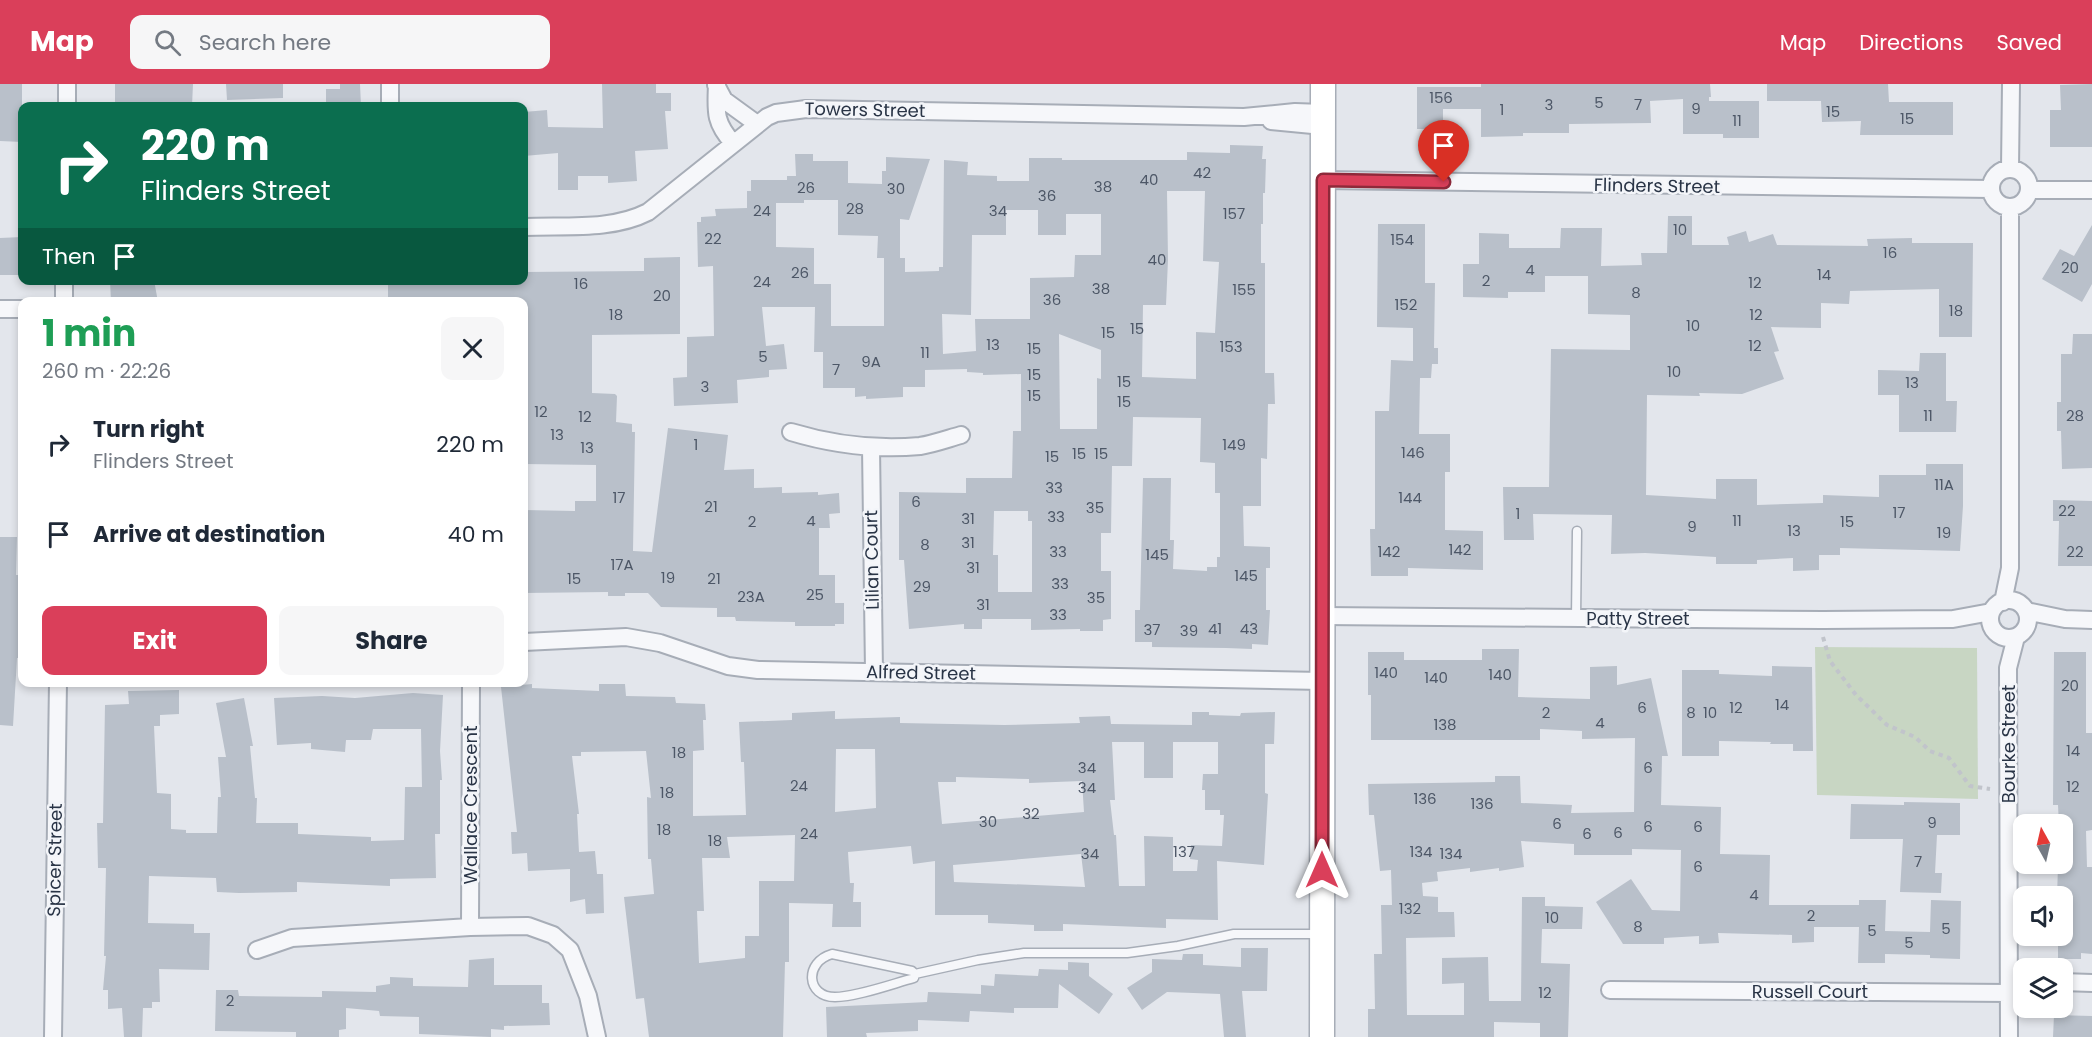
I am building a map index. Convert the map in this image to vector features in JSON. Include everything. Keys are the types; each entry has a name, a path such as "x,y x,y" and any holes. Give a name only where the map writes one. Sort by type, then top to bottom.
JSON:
{"main road":[{"path":"1322,1037 1323,84"}],"street":[{"path":"67,84 67,102"},
{"path":"390,84 390,102"},
{"path":"2010,169 2011,84"},
{"path":"717,85 724,100 757,124"},
{"path":"717,85 718,122 733,143"},
{"name":"Towers Street","path":"528,227 615,223 648,212 757,124 776,112 806,109 1244,117 1295,112 1323,119"},
{"path":"2010,169 2022,173 2029,190 2028,196 2020,204 2010,207 1999,203 1991,189 1992,182 1999,173 2010,169"},
{"name":"Flinders Street","path":"1323,180 1991,189"},
{"path":"2029,190 2092,190"},
{"name":"Bourke Street","path":"2010,207 2008,668 2013,958"},
{"path":"0,309 18,309"},
{"path":"791,432 825,442 871,447 922,446 961,435"},
{"name":"Lilian Court","path":"871,447 874,672"},
{"name":"Patty Street","path":"1322,616 2092,620"},
{"name":"Alfred Street","path":"528,642 626,637 660,643 728,666 758,670 1322,681"},
{"name":"Spicer Street","path":"52,1037 58,687"},
{"name":"Wallace Crescent","path":"470,927 471,687"},
{"path":"257,950 292,938 470,927 528,926 553,935 570,950 588,996 597,1037"},
{"path":"2073,982 2092,983"},
{"name":"Russell Court","path":"1610,990 2013,985"},
{"name":"Bourke Street","path":"2009,1037 2013,995"}],"lane":[{"path":"1576,619 1577,531"},
{"path":"915,974 912,971 832,954 824,956 817,962 812,977 819,992 835,997 914,978 915,974 978,960 1024,953 1127,953 1178,946 1234,934 1322,934"}],"path":[{"path":"1823,620 1823,640 1830,661 1856,695 1887,725 1915,736 1930,751 1949,758 1970,786 2009,792"}],"green space":[{"path":"1815,647 1977,648 1978,799 1817,795"}],"building":[{"path":"0,84 22,84 22,102 18,102 18,142 0,141"},
{"path":"115,84 193,84 192,102 115,102"},
{"path":"226,84 283,84 283,98 227,100"},
{"path":"340,84 360,84 361,102 326,102 326,89 340,89"},
{"path":"602,84 656,84 656,93 671,93 671,111 665,111 668,149 635,151 637,181 608,183 608,176 578,176 578,190 558,190 558,153 528,156 528,112 547,110 548,127 603,128"},
{"path":"1481,84 1710,84 1709,101 1759,101 1759,138 1723,138 1723,134 1683,134 1683,99 1650,101 1651,123 1569,124 1569,133 1523,133 1523,136 1481,137 1481,109 1443,109 1443,129 1417,129 1417,87 1481,87"},
{"path":"1767,84 1888,84 1889,102 1953,102 1953,135 1860,135 1861,121 1822,122 1821,101 1767,101"},
{"path":"2092,84 2092,147 2050,147 2050,110 2061,110 2060,85"},
{"path":"1230,145 1263,146 1262,159 1266,159 1263,224 1261,224 1261,263 1265,263 1265,373 1274,373 1275,404 1268,404 1267,459 1261,458 1261,506 1243,506 1244,546 1270,547 1270,568 1266,568 1266,610 1270,610 1268,645 1252,644 1252,649 1152,647 1152,642 1135,642 1135,610 1140,610 1143,478 1171,478 1170,540 1174,540 1173,569 1207,571 1207,567 1217,567 1217,557 1220,557 1220,493 1215,493 1215,463 1200,462 1201,418 1133,417 1132,466 1112,466 1111,533 1101,533 1101,571 1111,571 1111,619 1103,620 1103,631 1031,630 1031,619 982,619 982,629 964,629 964,624 909,629 904,560 899,560 899,492 966,493 966,478 1012,478 1013,431 1021,431 1021,374 983,375 983,373 967,372 967,369 925,370 925,387 903,387 903,397 866,399 866,396 855,397 855,388 823,388 823,352 814,352 815,307 762,307 766,346 784,344 787,369 769,370 769,377 737,380 738,403 674,406 673,378 687,377 687,337 714,336 713,266 698,267 697,222 701,222 701,217 716,216 715,209 747,208 747,191 751,191 751,180 787,180 787,176 796,176 795,154 813,154 813,161 848,161 848,183 882,184 882,171 886,171 886,157 930,159 909,220 900,219 900,258 905,258 905,272 939,271 939,267 943,267 944,160 968,162 967,175 997,176 997,181 1029,181 1029,158 1187,160 1187,152 1230,153","holes":["1167,191 1205,191 1203,261 1219,262 1215,333 1196,332 1196,379 1142,377 1143,305 1166,305","804,200 838,200 838,235 878,236 877,258 884,258 884,326 831,326 831,284 814,284 814,248 776,247 776,203 804,203","1006,210 1038,210 1038,235 1066,235 1066,214 1101,214 1101,255 1075,255 1074,277 1030,278 1030,319 975,319 976,351 943,354 942,314 971,315 972,235 1006,235","1059,334 1101,350 1101,379 1097,378 1097,429 1060,429","994,511 1028,511 1028,521 1032,521 1032,592 998,592 998,555 993,555"]},
{"path":"1668,216 1692,216 1692,245 1729,245 1727,237 1746,231 1749,242 1773,234 1777,245 1868,246 1867,239 1912,238 1912,243 1973,243 1972,337 1939,337 1939,289 1850,291 1849,304 1821,303 1821,328 1771,327 1779,351 1774,352 1784,379 1742,394 1647,395 1646,495 1716,499 1716,479 1757,479 1757,505 1823,503 1823,495 1879,497 1879,475 1926,475 1926,464 1963,464 1960,551 1840,548 1840,555 1819,555 1819,570 1793,571 1793,558 1757,560 1757,564 1716,564 1716,557 1645,553 1611,554 1612,515 1533,514 1534,540 1504,540 1503,487 1549,487 1551,349 1630,350 1630,315 1588,314 1588,276 1545,276 1545,292 1508,292 1508,298 1463,297 1463,264 1479,264 1479,233 1509,234 1509,248 1560,248 1561,228 1602,228 1601,266 1642,265 1641,253 1667,253"},
{"path":"1378,224 1425,224 1425,283 1435,283 1434,348 1438,348 1438,364 1432,364 1431,378 1420,378 1419,434 1450,434 1450,472 1445,472 1445,530 1483,531 1483,570 1408,568 1408,576 1371,576 1370,529 1375,529 1375,411 1389,411 1391,360 1413,361 1413,328 1377,327"},
{"path":"2092,225 2092,284 2082,302 2042,279 2060,249 2074,256"},
{"path":"18,237 18,275 0,275 0,238"},
{"path":"680,257 680,334 592,335 592,393 615,394 617,396 616,422 632,424 632,432 635,432 633,551 652,552 668,428 728,435 724,470 754,469 754,488 782,487 782,493 818,492 818,495 839,493 840,513 829,514 830,528 819,528 819,575 835,575 835,603 844,603 844,624 795,626 795,622 736,621 735,617 717,617 717,608 661,607 648,593 608,596 608,592 528,593 528,510 575,511 575,501 596,501 596,465 528,464 528,297 388,297 388,285 528,285 528,272 644,271 644,258"},
{"path":"110,285 155,285 157,297 111,297"},
{"path":"2073,334 2092,334 2092,468 2062,469 2061,431 2057,431 2057,402 2061,402 2061,354 2072,354"},
{"path":"1920,353 1946,353 1946,401 1957,401 1956,432 1899,432 1899,395 1878,395 1878,370 1919,371"},
{"path":"2053,500 2092,501 2092,566 2058,566 2059,521 2053,521"},
{"path":"0,537 17,537 18,658 13,726 0,725"},
{"path":"1482,649 1519,649 1518,697 1590,699 1590,667 1617,666 1617,685 1651,678 1668,756 1662,756 1661,805 1721,807 1720,854 1770,855 1769,905 1859,905 1859,900 1886,900 1885,931 1930,932 1931,900 1961,901 1960,959 1930,958 1930,955 1885,954 1885,963 1858,963 1859,927 1814,927 1814,942 1792,943 1792,935 1718,933 1719,943 1699,944 1699,936 1664,938 1664,944 1623,944 1596,902 1631,879 1652,910 1680,911 1681,850 1632,849 1632,855 1574,855 1574,844 1521,841 1524,867 1499,871 1499,868 1470,872 1470,868 1437,872 1438,881 1422,883 1423,896 1438,897 1438,912 1454,912 1455,937 1406,938 1407,1015 1464,1015 1464,983 1442,984 1442,958 1488,957 1489,1001 1521,1001 1522,897 1545,897 1545,906 1583,907 1582,929 1542,929 1541,963 1570,964 1568,1037 1540,1037 1540,1023 1494,1022 1494,1037 1368,1037 1368,1009 1375,1009 1374,954 1382,954 1381,905 1392,905 1391,870 1380,871 1374,815 1369,815 1368,784 1495,782 1495,776 1520,776 1521,803 1572,805 1571,813 1634,812 1635,738 1582,739 1582,731 1540,729 1540,740 1371,740 1368,652 1404,652 1404,660 1482,660"},
{"path":"2054,652 2086,652 2086,733 2092,733 2092,830 2086,831 2087,867 2092,867 2092,954 2081,953 2081,959 2058,958 2058,946 2073,946 2073,886 2057,886 2058,874 2073,874 2073,814 2058,814 2058,805 2053,805"},
{"path":"1772,666 1812,667 1813,751 1793,751 1793,744 1719,741 1719,756 1682,756 1682,670 1719,670 1719,674 1772,676"},
{"path":"528,684 532,684 532,688 599,691 599,684 625,684 626,696 675,697 676,703 705,704 704,750 693,751 693,816 746,815 744,762 741,762 739,722 792,720 792,713 835,711 835,719 900,717 900,723 1004,725 1080,723 1079,717 1110,716 1111,724 1192,725 1192,712 1240,716 1241,713 1275,712 1274,744 1265,744 1265,793 1268,794 1264,865 1217,861 1218,920 1166,919 1166,928 1063,924 1063,931 1034,931 1034,925 988,923 988,915 935,915 935,861 913,864 911,846 848,852 850,883 854,883 853,902 861,902 861,927 832,927 833,904 789,903 789,962 785,962 783,1037 649,1037 644,998 636,999 624,897 654,894 651,859 648,859 647,797 651,798 646,751 581,752 581,756 572,756 579,814 577,814 579,852 595,851 597,874 603,874 604,913 586,914 585,899 570,902 570,869 528,871 527,853 512,854 511,832 517,832 501,687 528,687","holes":["1112,742 1144,742 1144,778 1173,778 1173,742 1218,742 1218,774 1203,774 1202,790 1205,790 1205,810 1220,810 1220,815 1224,815 1222,846 1191,845 1190,859 1198,860 1197,871 1173,871 1173,837 1144,836 1145,886 1119,886 1116,835 1114,835 1110,800 1115,800","836,749 875,749 876,808 835,812","956,777 1029,779 1029,783 1082,781 1084,812 942,824 938,782 956,782","795,835 794,881 759,881 759,936 745,936 745,958 699,963 697,911 704,911 702,858 730,858 727,837","1081,854 1085,887 954,882 953,865"]},
{"path":"179,690 179,714 160,715 160,726 154,726 157,793 171,794 171,829 186,830 186,833 217,833 218,797 221,797 218,757 226,757 216,703 244,698 253,746 250,746 255,798 257,798 256,823 298,823 298,834 371,837 371,841 404,840 405,787 422,787 421,729 373,729 371,740 346,740 345,752 311,749 311,743 277,745 274,698 322,696 355,698 413,693 443,695 440,834 435,834 436,878 390,879 390,886 297,882 297,892 239,893 217,892 216,878 149,876 148,923 194,924 194,933 210,933 209,970 159,969 160,1002 152,1002 152,1008 143,1008 142,1037 124,1037 122,1008 108,1009 108,990 103,990 106,956 104,956 106,868 98,868 97,823 103,823 105,705 129,704 128,691"},
{"path":"1904,802 1960,803 1960,835 1937,835 1935,873 1942,873 1941,893 1900,892 1903,839 1850,839 1851,804 1904,805"},
{"path":"1241,948 1268,948 1267,991 1242,991 1246,1037 1224,1037 1220,994 1167,992 1142,1010 1127,988 1152,972 1152,959 1182,960 1183,954 1203,954 1203,965 1241,967"},
{"path":"494,958 494,985 542,985 542,1003 549,1003 550,1025 504,1026 504,1030 491,1029 491,1037 419,1034 419,1017 380,1016 379,1011 346,1008 346,1029 339,1030 339,1037 296,1037 296,1032 215,1031 216,990 238,990 239,996 322,997 322,991 376,992 376,986 390,984 390,977 413,978 413,986 468,987 469,960"},
{"path":"1068,962 1089,963 1089,976 1113,994 1099,1014 1059,984 1058,1008 1014,1008 1014,1013 970,1011 969,1022 918,1020 918,1031 866,1033 867,1037 827,1037 826,1007 927,1002 928,992 981,994 981,985 994,986 995,974 1038,976 1039,969 1068,970"},
{"path":"2092,1016 2092,1037 2053,1037 2054,1018"}],"route":[{"path":"1322,870 1323,180 1444,182"}]}
